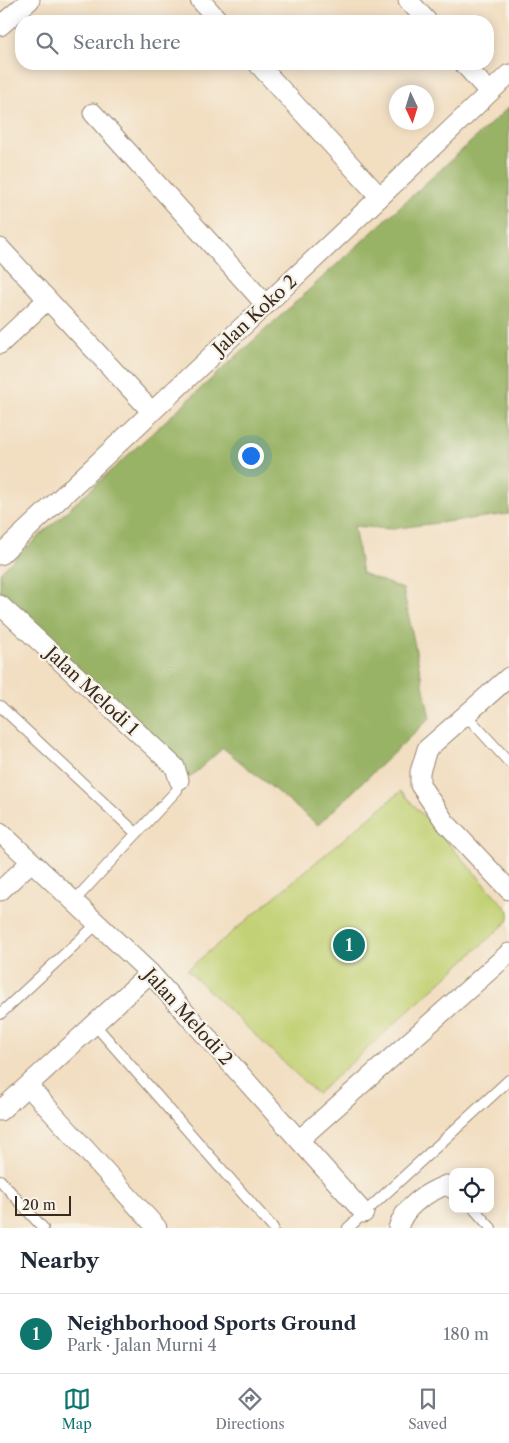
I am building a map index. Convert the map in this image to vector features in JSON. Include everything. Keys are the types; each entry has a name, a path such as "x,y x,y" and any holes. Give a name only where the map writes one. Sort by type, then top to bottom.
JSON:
{"street":[{"path":"0,26 30,0"},
{"path":"200,0 214,15"},
{"path":"408,0 421,15"},
{"path":"264,70 380,197"},
{"path":"469,70 489,92"},
{"name":"Jalan Koko 2","path":"0,555 509,74"},
{"path":"93,113 266,305"},
{"path":"0,248 152,412"},
{"path":"0,344 48,300"},
{"name":"Jalan Melodi 1","path":"0,605 176,767 179,780"},
{"path":"509,677 427,749 420,772 420,785 445,822 509,890"},
{"name":"Jalan Melodi 2","path":"0,832 150,973 364,1213"},
{"path":"0,890 31,862"},
{"path":"299,1140 509,953"},
{"path":"0,1111 150,973"},
{"path":"28,1086 157,1228"},
{"path":"398,1228 400,1219 414,1203 436,1189 446,1185 449,1187"}],"lane":[{"path":"0,706 136,833"},
{"path":"465,714 509,762"},
{"path":"74,901 177,790 179,780"},
{"path":"0,1014 97,924"},
{"path":"95,1025 273,1228"},
{"path":"348,1228 509,1080"},
{"path":"0,1180 42,1228"},
{"path":"478,1213 491,1228"}],"green space":[{"path":"509,107 509,514 390,529 354,526 362,573 403,589 430,718 318,825 223,748 189,778 0,597 0,572"},
{"path":"401,791 509,911 509,920 317,1094 187,970"}],"place":[{"name":"Neighborhood Sports Ground","path":"349,945"}]}
